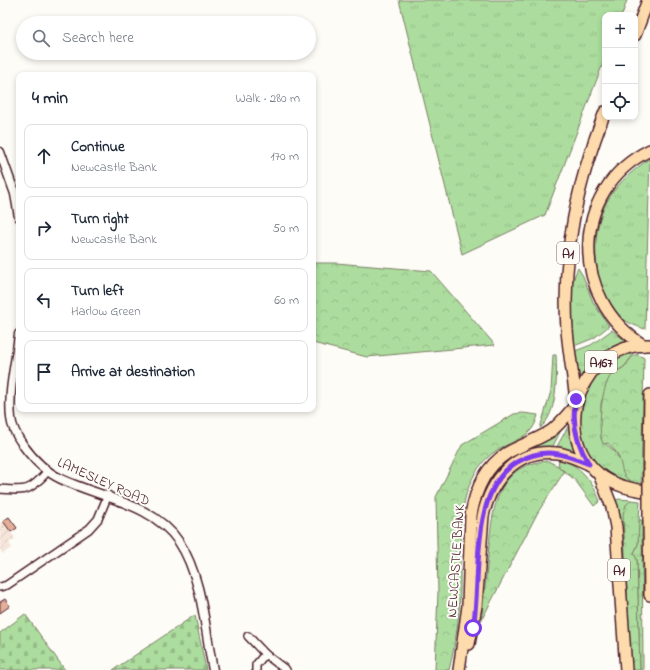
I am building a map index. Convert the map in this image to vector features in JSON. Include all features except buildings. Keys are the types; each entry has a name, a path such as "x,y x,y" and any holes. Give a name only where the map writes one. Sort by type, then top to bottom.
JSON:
{"main road":[{"path":"638,27 648,0"},
{"name":"A1","path":"576,403 567,328 567,265 570,236 581,182 602,120"},
{"name":"A1","path":"647,345 622,329 603,305 592,276 588,249 589,236 596,210 608,186 626,166 650,150"},
{"name":"A167","path":"647,345 616,353 600,363 588,377 576,403 574,424 578,440 589,464 599,474 617,485 650,492"},
{"name":"A1","path":"650,395 650,595"},
{"name":"NEWCASTLE BANK","path":"459,670 468,600 471,515 473,503 480,484 490,468 498,459 552,430 576,403"},
{"name":"NEWCASTLE BANK","path":"459,670 475,617 483,516 486,502 495,483 508,469 528,456 536,454 560,454 589,464"},
{"name":"A1","path":"599,474 612,507 616,527 626,670"}],"street":[{"path":"0,152 16,200"},
{"name":"LAMESLEY ROAD","path":"16,358 10,400 11,420 18,438 29,454 48,471 61,479 108,495 152,517 165,525 179,541 190,561 199,596 213,670"},
{"path":"0,488 22,490 35,486 48,471"},
{"path":"0,588 8,585 89,529 98,519 108,495"},
{"path":"248,636 265,654 286,670"},
{"path":"256,670 256,665 265,654"}],"shaded area":[{"path":"9,517 17,528 11,532 15,539 9,543 12,547 3,554 0,549 0,523"}],"green space":[{"path":"399,0 627,0 623,12 602,12 602,66 545,215 462,254"},
{"path":"650,158 645,329 624,319 618,314 610,303 599,278 596,236 603,210 611,194 636,169"},
{"path":"316,263 336,263 431,271 495,345 367,357 316,344"},
{"path":"578,268 583,276 593,302 609,326 594,338 574,346 570,307 574,277"},
{"path":"612,330 627,342 612,348 600,356 579,378 575,351 591,345"},
{"path":"627,353 633,355 624,367 612,374 601,403 601,439 616,453 630,481 641,485 620,480 607,473 599,466 591,457 586,447 579,425 580,402 595,377 604,367"},
{"path":"637,354 644,358 641,485 625,477 617,454 608,443 603,444 600,429 602,399 608,381 612,374 623,368"},
{"path":"553,355 556,355 555,394 550,414 546,422 540,428 551,391"},
{"path":"523,413 538,415 532,429 522,438 491,454 476,472 468,489 462,513 460,537 459,607 454,649 449,670 435,670 438,592 436,497 462,445 514,414"},
{"path":"569,425 571,439 576,454 556,448"},
{"path":"563,426 552,448 531,451 515,458 502,467 492,479 485,493 481,509 476,546 476,512 481,494 488,480 497,468 508,458"},
{"path":"559,460 573,465 585,475 594,487 600,501 594,506 575,480 558,466"},
{"path":"548,461 558,466 564,472 538,512 481,621 491,524 499,494 506,481 516,471 530,464"},
{"path":"616,500 631,500 626,505 625,564 631,670"},
{"path":"631,500 640,501 638,544 634,553 637,560 640,670 631,670 623,514 626,505"},
{"path":"639,520 642,520 643,670 640,670 637,560 634,553 638,544"},
{"path":"25,614 65,670 0,670 0,633"},
{"path":"195,615 206,670 113,670"}],"route":[{"path":"473,628 483,516 486,502 490,493 500,476 514,464 528,456 543,453 555,453 567,455 589,464 581,449 574,424 576,399"}]}
